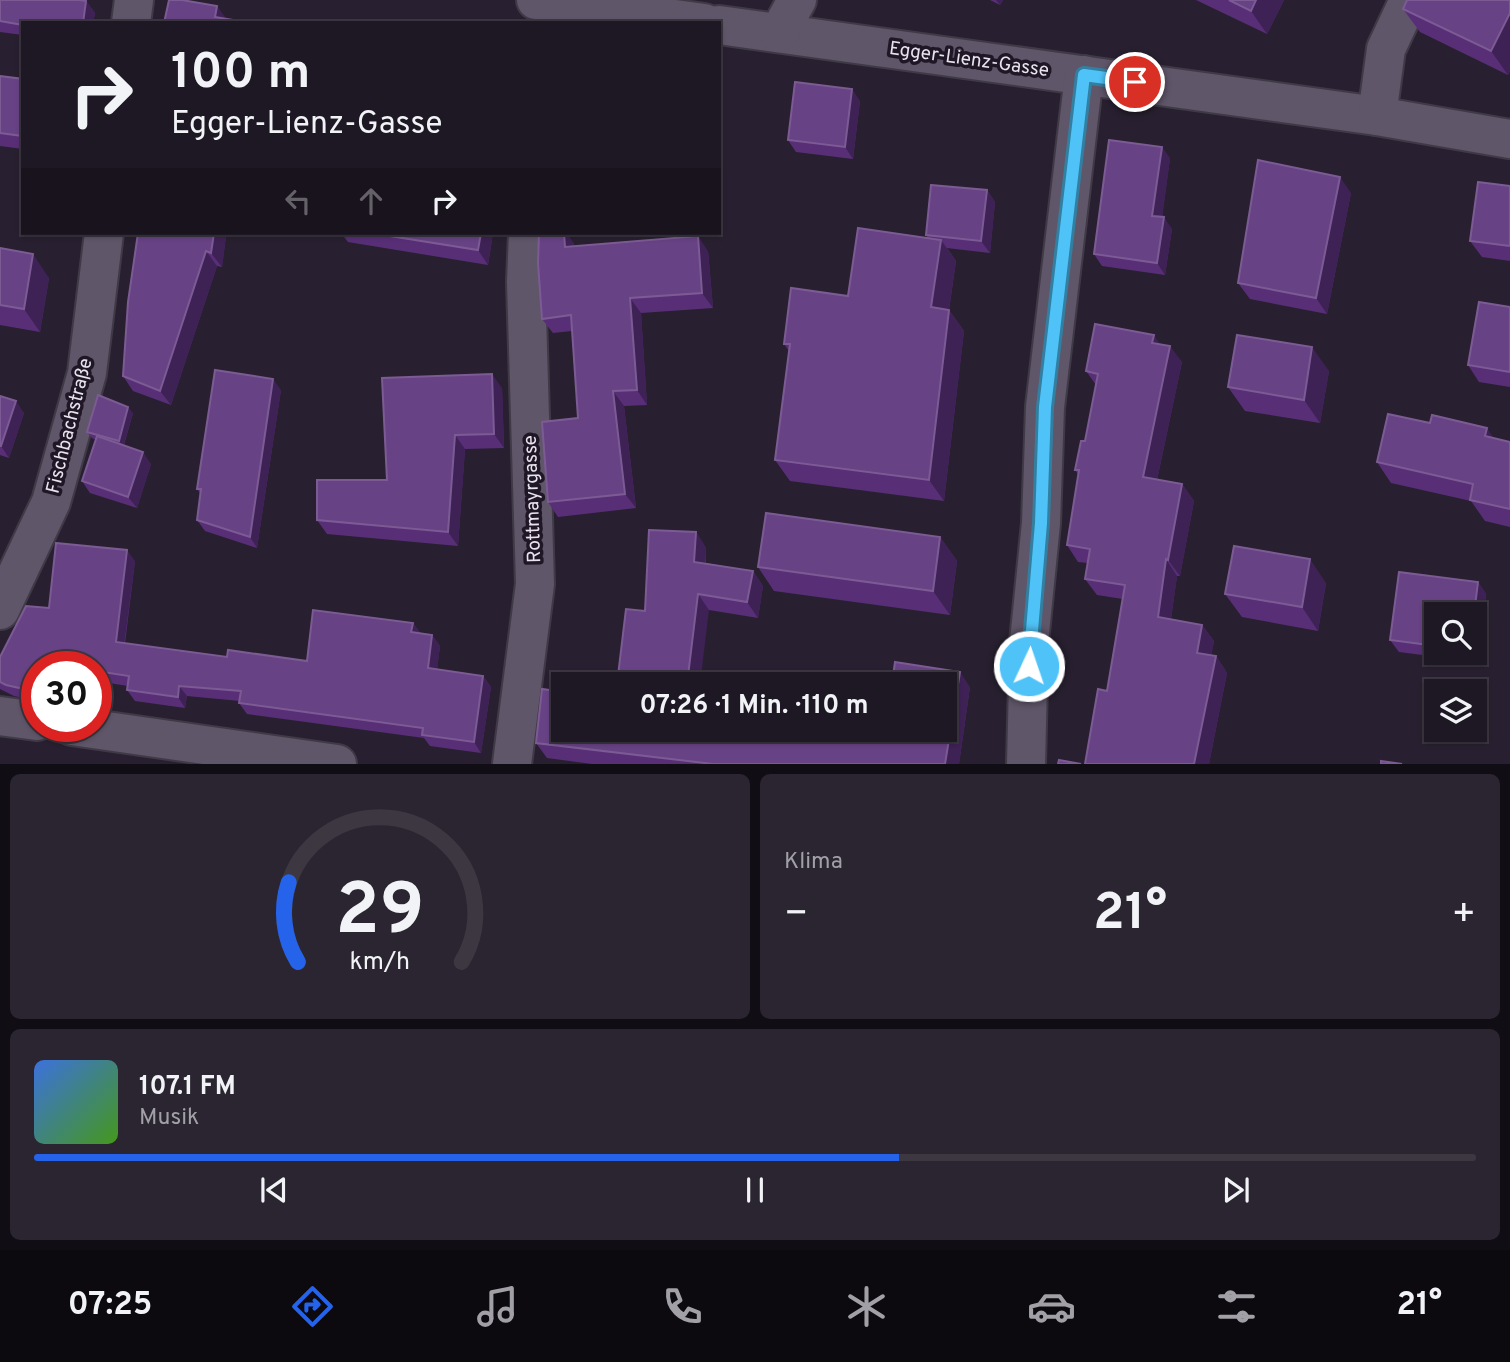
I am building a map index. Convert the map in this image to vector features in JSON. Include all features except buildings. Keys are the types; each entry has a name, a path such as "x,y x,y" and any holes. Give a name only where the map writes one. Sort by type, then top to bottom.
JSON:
{"street":[{"path":"131,21 134,0"},
{"path":"779,33 797,0"},
{"path":"1377,116 1385,49 1409,0"},
{"path":"543,8 683,21"},
{"name":"Egger-Lienz-Gasse","path":"721,25 1377,116 1510,139"},
{"path":"1026,764 1030,642 1041,523 1045,407 1084,75"},
{"name":"Fischbachstraße","path":"0,610 51,502 87,373 104,235"},
{"name":"Rottmayrgasse","path":"512,764 535,584 526,282 528,235"},
{"path":"0,716 21,719"},
{"path":"112,732 337,764"}],"route":[{"path":"1029,666 1041,523 1045,407 1084,75 1135,82"}]}
